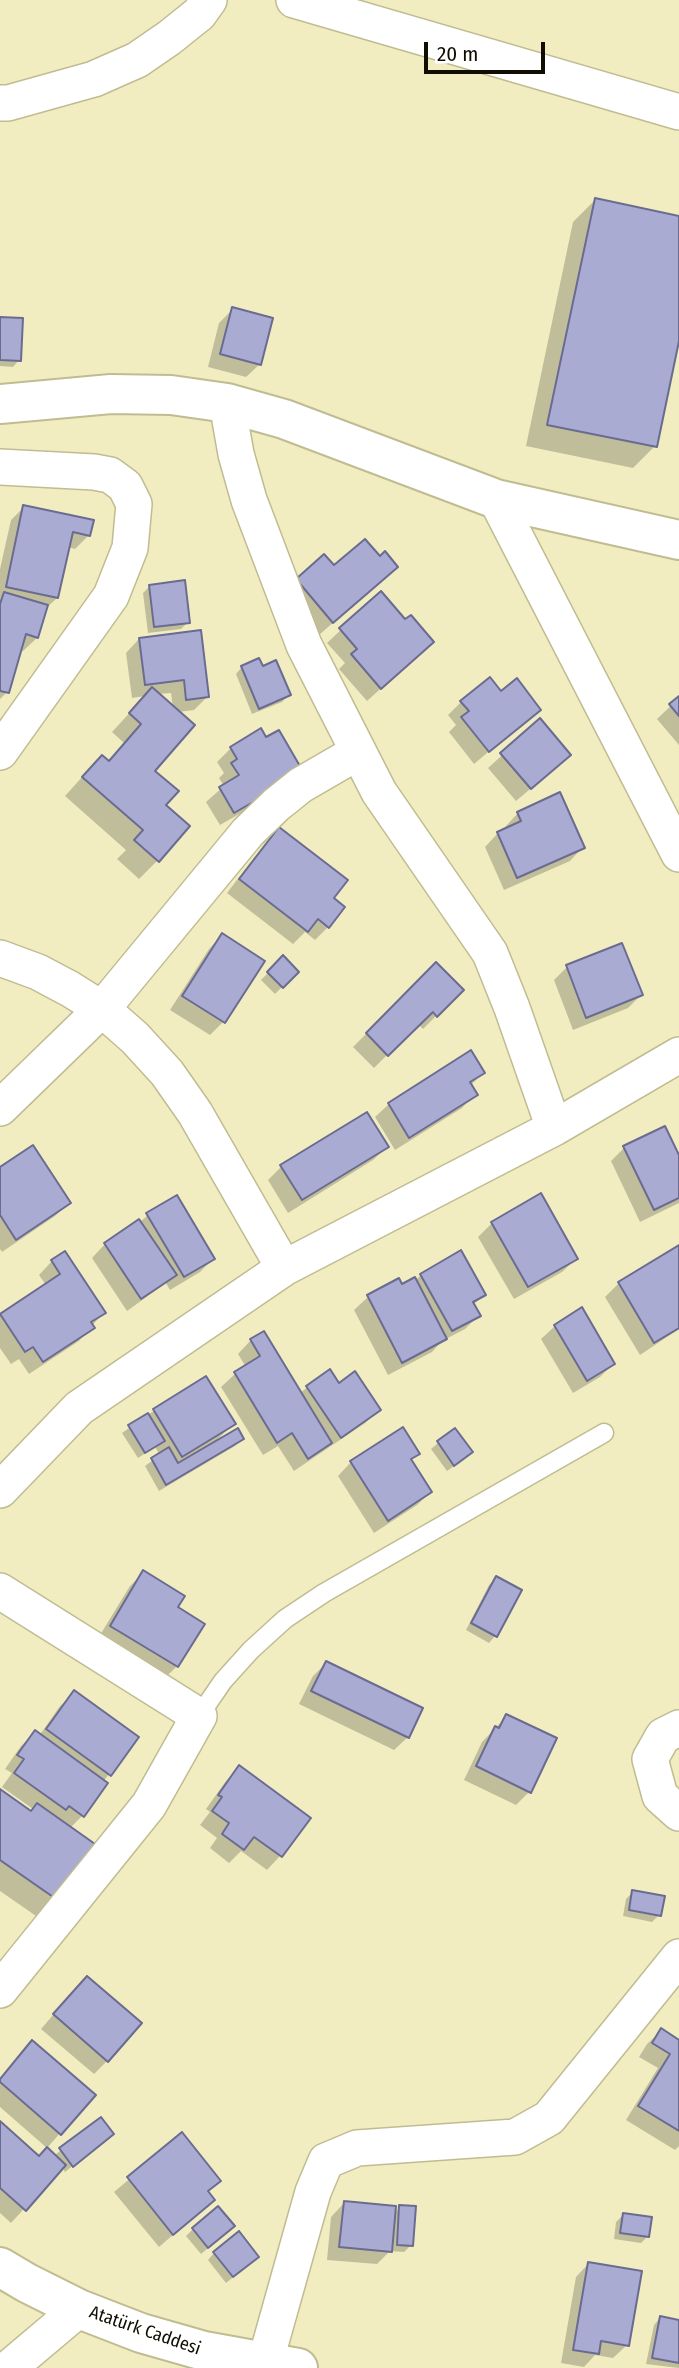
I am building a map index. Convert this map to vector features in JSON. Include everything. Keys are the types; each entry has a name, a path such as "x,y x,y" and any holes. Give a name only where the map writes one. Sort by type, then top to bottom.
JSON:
{"street":[{"path":"0,103 94,79 137,60 199,14 209,0"},
{"path":"294,0 679,112"},
{"path":"0,404 111,394 171,396 227,403 284,419 496,499 679,540"},
{"path":"227,403 236,454 253,512 304,645 379,792 490,953 554,1128"},
{"path":"0,467 110,475 125,486 134,504 130,548 111,596 0,752"},
{"path":"496,499 679,854"},
{"path":"0,1108 102,1009 248,832 275,805 329,767 358,752"},
{"path":"0,958 48,977 102,1009 135,1038 174,1083 195,1113 284,1268"},
{"path":"0,1490 79,1408 284,1268 554,1128 679,1055"},
{"path":"0,1591 199,1716 149,1805 0,1990"},
{"path":"679,1728 663,1736 650,1759 660,1796 679,1813"},
{"path":"282,2366 313,2192 326,2161 357,2148 515,2137 550,2118 679,1957"},
{"name":"Atatürk Caddesi","path":"0,2267 79,2309 141,2333 204,2351 282,2366"},
{"path":"9,2368 79,2309"}],"lane":[{"path":"199,1716 223,1681 251,1650 285,1619 324,1593 604,1433"}],"building":[{"path":"595,198 679,216 679,341 657,447 547,425"},
{"path":"232,307 273,318 261,365 220,354"},
{"path":"0,317 23,318 21,361 0,360"},
{"path":"23,505 94,520 90,536 73,532 58,598 6,587"},
{"path":"365,539 380,556 385,551 398,567 333,623 296,579 324,554 334,565"},
{"path":"185,580 190,623 154,627 149,585"},
{"path":"381,591 405,619 411,615 434,642 381,689 351,654 357,649 339,628"},
{"path":"4,592 48,605 38,638 26,634 9,693 0,691 0,604"},
{"path":"201,630 209,697 186,700 184,680 145,685 139,638"},
{"path":"259,658 263,666 276,660 291,695 259,709 241,666"},
{"path":"490,677 501,691 517,678 541,710 489,752 461,717 469,711 460,701"},
{"path":"152,687 195,725 155,771 179,791 166,805 190,826 159,862 134,840 143,830 82,777 102,755 109,761 141,724 129,713"},
{"path":"679,696 679,716 669,704"},
{"path":"540,718 571,755 531,789 500,753"},
{"path":"261,728 266,737 279,730 304,773 234,813 219,787 239,775 231,763 237,759 230,747"},
{"path":"560,792 585,848 517,878 497,832 521,821 517,812"},
{"path":"279,827 348,880 334,898 345,907 329,928 318,919 308,932 239,879"},
{"path":"222,933 265,961 225,1023 182,996"},
{"path":"622,943 643,995 586,1018 566,965"},
{"path":"283,955 299,972 283,988 267,972"},
{"path":"436,962 464,990 437,1017 433,1012 388,1056 366,1033"},
{"path":"471,1050 485,1073 470,1082 478,1095 409,1138 388,1103"},
{"path":"367,1112 389,1147 302,1200 280,1165"},
{"path":"665,1126 679,1155 679,1198 654,1210 623,1146"},
{"path":"33,1145 71,1203 16,1240 0,1215 0,1167"},
{"path":"541,1193 578,1259 528,1287 491,1222"},
{"path":"177,1195 215,1259 184,1277 146,1213"},
{"path":"139,1219 177,1275 141,1299 104,1243"},
{"path":"679,1245 679,1328 654,1343 618,1282"},
{"path":"461,1250 486,1295 473,1302 481,1316 452,1331 420,1274"},
{"path":"65,1251 106,1313 91,1322 95,1328 43,1362 33,1347 25,1352 0,1314 60,1274 51,1260"},
{"path":"415,1277 447,1339 402,1363 367,1295 399,1278 402,1284"},
{"path":"582,1307 615,1364 587,1381 554,1325"},
{"path":"264,1331 332,1443 308,1459 292,1433 277,1443 234,1372 260,1356 250,1339"},
{"path":"330,1369 339,1383 355,1371 381,1410 341,1438 306,1386"},
{"path":"206,1376 236,1424 182,1457 153,1409"},
{"path":"148,1413 165,1441 145,1453 128,1425"},
{"path":"403,1427 420,1454 411,1459 432,1492 388,1521 350,1461"},
{"path":"238,1428 244,1439 166,1485 151,1458 169,1447 178,1463"},
{"path":"455,1428 473,1452 454,1466 437,1441"},
{"path":"143,1570 185,1596 178,1607 205,1624 178,1667 110,1626"},
{"path":"496,1576 522,1590 497,1637 471,1623"},
{"path":"326,1661 423,1708 409,1738 311,1691"},
{"path":"74,1690 139,1737 111,1776 46,1729"},
{"path":"506,1714 557,1738 531,1793 476,1766 495,1726 499,1728"},
{"path":"35,1730 108,1783 84,1817 69,1806 66,1810 14,1773 24,1759 17,1755"},
{"path":"239,1765 311,1818 282,1857 254,1837 244,1850 222,1834 229,1823 212,1811 222,1797 218,1795"},
{"path":"0,1789 31,1811 37,1803 95,1844 56,1899 0,1860"},
{"path":"632,1890 665,1896 661,1916 629,1910"},
{"path":"87,1976 142,2023 108,2062 53,2014"},
{"path":"661,2028 679,2040 679,2131 638,2106 670,2054 652,2043"},
{"path":"32,2040 96,2095 61,2135 0,2082"},
{"path":"101,2117 114,2134 73,2167 59,2148"},
{"path":"0,2121 39,2156 47,2147 66,2165 26,2211 0,2188"},
{"path":"182,2132 221,2181 208,2191 215,2200 173,2235 127,2177"},
{"path":"344,2201 396,2206 392,2252 339,2247"},
{"path":"399,2205 416,2206 413,2246 397,2245"},
{"path":"218,2206 235,2226 208,2248 192,2228"},
{"path":"623,2213 652,2217 649,2237 620,2233"},
{"path":"239,2231 259,2257 233,2277 213,2252"},
{"path":"588,2262 642,2271 629,2346 601,2341 599,2354 573,2350"},
{"path":"660,2316 679,2320 679,2363 652,2358"}]}
